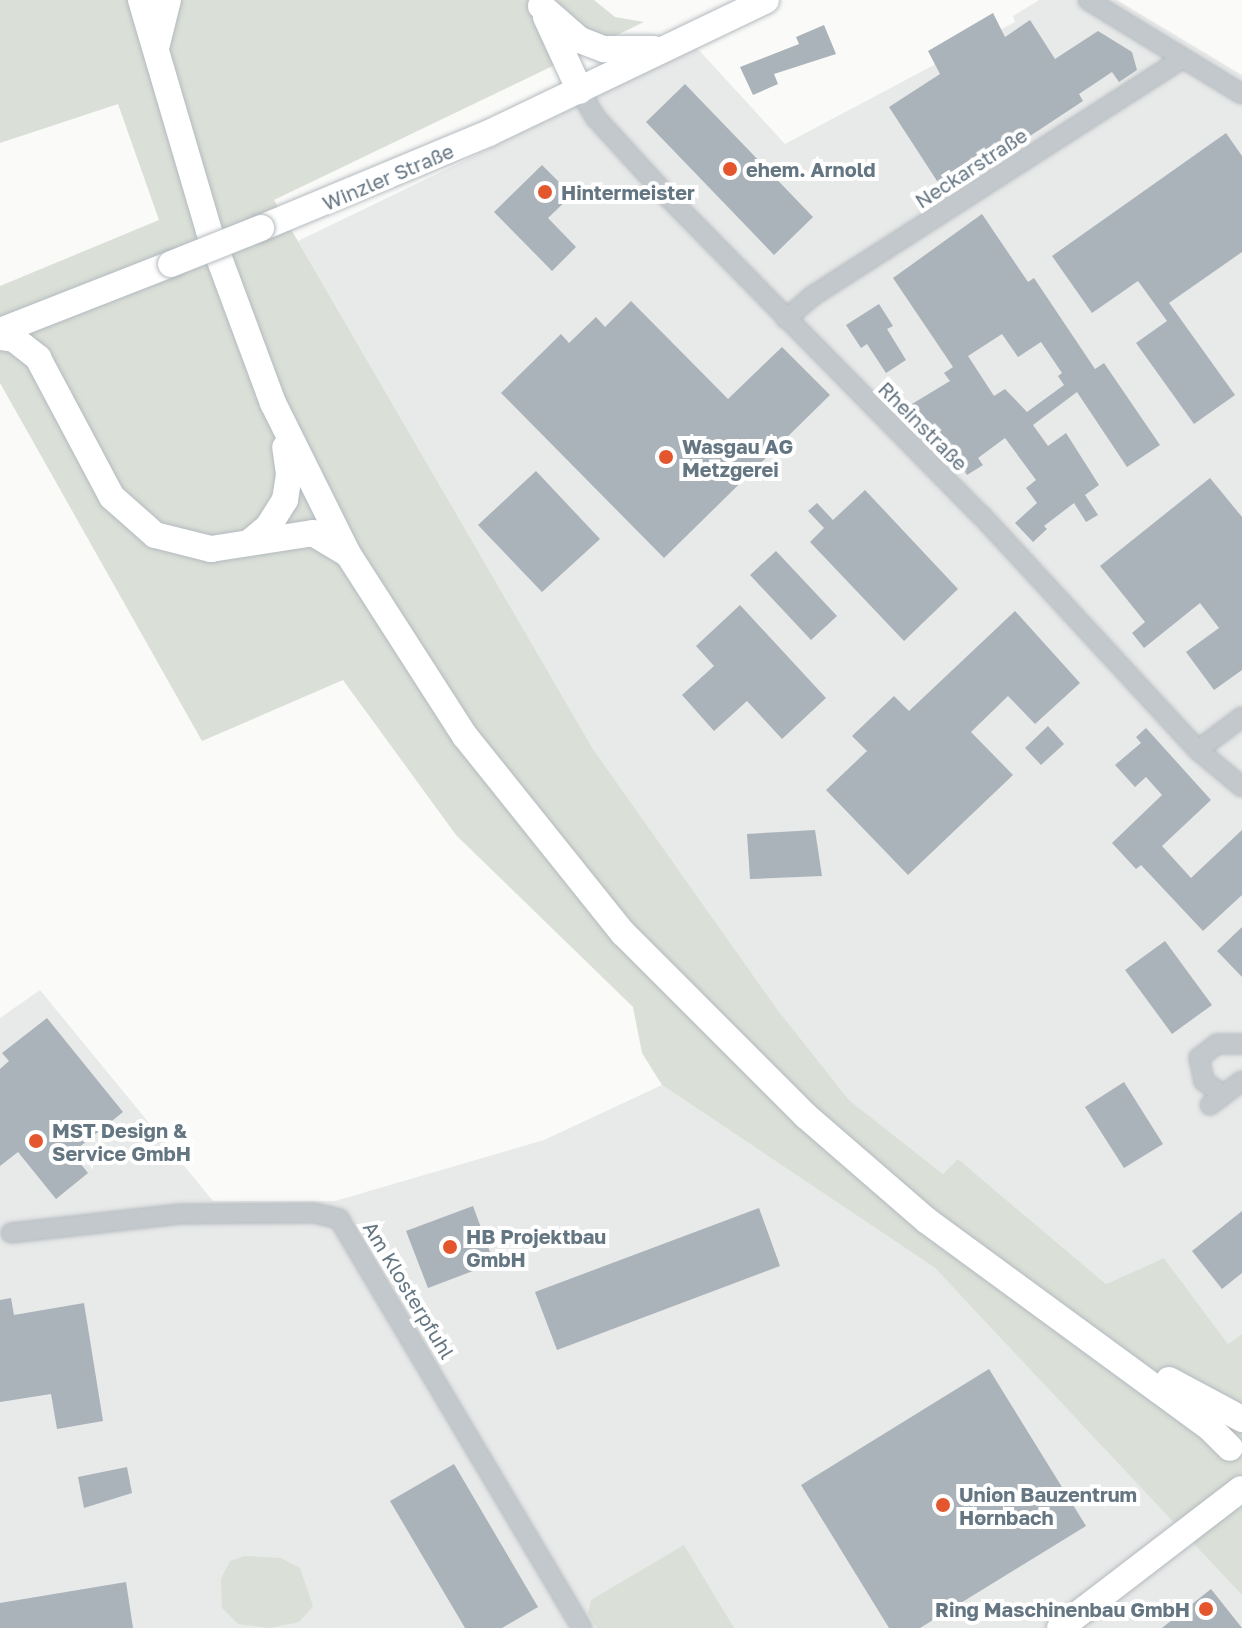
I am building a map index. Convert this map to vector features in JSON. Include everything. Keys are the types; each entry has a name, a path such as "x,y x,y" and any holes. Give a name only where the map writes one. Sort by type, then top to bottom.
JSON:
{"main road":[{"path":"141,0 231,297 273,403 348,554 422,676 511,797 688,1003 871,1174 1052,1311 1238,1430 1229,1462 1242,1489 1060,1628"},
{"path":"155,52 168,0"},
{"name":"Winzler Straße","path":"0,334 390,178 580,91 766,0"},
{"path":"539,3 580,40 604,49 666,49"},
{"path":"539,3 580,91"},
{"path":"59,308 45,345 50,375 96,472 127,514 155,535 189,548 244,546 313,533 348,554"},
{"path":"0,334 24,346 50,375"},
{"path":"244,546 268,527 288,488 288,463 273,403"}],"street":[{"path":"1088,0 1242,94"},
{"name":"Neckarstraße","path":"786,319 811,297 1182,59"},
{"name":"Rheinstraße","path":"580,91 607,131 786,319 981,515 1198,750 1242,787"},
{"path":"1198,750 1242,717"},
{"path":"1242,1044 1217,1044 1199,1058 1204,1081 1216,1100 1242,1081"},
{"name":"Am Klosterpfuhl","path":"11,1233 180,1214 314,1213 339,1219 582,1628"}],"shaded area":[{"path":"0,0 594,0 615,17 644,22 274,200 593,749 777,1009 849,1100 943,1174 958,1159 1106,1284 1164,1258 1228,1344 1242,1334 1242,1595 935,1268 662,1085 642,1053 633,1007 456,835 343,680 202,741 0,383 0,286 159,220 118,104 0,143"},
{"path":"1039,0 1117,0 1242,75 1242,1334 1228,1344 1164,1258 1106,1284 959,1160 943,1174 849,1100 777,1009 593,749 298,241 697,48 785,144 1015,22 1013,16"},
{"path":"40,990 213,1201 335,1201 544,1140 662,1085 935,1268 1203,1549 1242,1595 1242,1628 0,1628 0,1018"},
{"path":"684,1545 734,1628 597,1628 588,1613 591,1600"},
{"path":"245,1556 281,1558 300,1568 313,1606 299,1622 269,1628 238,1624 222,1608 221,1579 230,1561"}],"building":[{"path":"993,13 1005,37 1030,20 1055,59 1098,31 1132,52 1137,70 1119,82 1112,72 1079,94 1083,101 992,161 987,153 939,184 889,107 940,74 928,51"},
{"path":"824,25 836,54 774,74 778,84 753,95 740,67 799,44 796,37"},
{"name":"ehem. Arnold","path":"685,84 813,217 774,255 646,122"},
{"path":"1226,133 1242,156 1242,252 1169,303 1235,395 1194,424 1136,343 1167,321 1138,281 1092,313 1052,256"},
{"path":"542,165 572,195 548,218 576,247 552,271 494,212"},
{"path":"982,214 1028,282 1034,278 1095,369 1104,363 1160,445 1127,467 1077,392 1033,425 1048,446 1066,433 1099,485 1085,495 1098,515 1086,522 1074,503 1044,526 1047,529 1033,542 1015,523 1037,503 1026,488 1036,480 1005,438 978,458 983,465 967,475 946,441 912,404 950,381 944,373 953,367 893,278","holes":["1002,334 1018,357 1041,342 1062,373 1058,376 1064,385 1027,412 1005,389 994,396 968,356"]},
{"name":"Wasgau AG Metzgerei","path":"631,301 728,399 782,347 830,395 664,558 501,393 561,334 569,343 596,317 605,327"},
{"path":"879,304 893,326 887,329 906,360 886,373 867,344 861,348 846,325"},
{"path":"536,471 600,539 542,592 478,525"},
{"path":"1210,478 1242,517 1242,670 1214,690 1186,652 1219,628 1200,603 1144,648 1132,633 1145,622 1100,566"},
{"path":"865,490 958,589 904,641 810,542 824,528 808,511 817,503 833,520"},
{"path":"776,551 837,616 811,640 750,575"},
{"path":"740,605 826,698 782,739 747,701 714,731 682,695 714,666 696,646"},
{"path":"1015,611 1080,683 1035,724 1008,696 971,732 1013,775 908,875 826,790 867,751 852,736 894,696 909,711"},
{"path":"1048,726 1064,744 1041,765 1025,748"},
{"path":"1146,728 1211,800 1162,846 1191,878 1242,830 1242,895 1203,931 1141,865 1136,869 1112,843 1162,795 1146,777 1135,787 1115,765 1141,743 1136,737"},
{"path":"815,830 822,876 750,879 747,834"},
{"path":"1242,927 1242,977 1217,951"},
{"path":"1165,941 1212,1005 1172,1034 1125,970"},
{"path":"47,1018 123,1112 72,1153 88,1173 56,1199 18,1152 0,1166 0,1069 9,1061 2,1053"},
{"path":"1124,1082 1163,1144 1124,1168 1085,1107"},
{"name":"HB Projektbau GmbH","path":"473,1206 494,1263 428,1288 406,1231"},
{"path":"759,1208 780,1266 557,1350 535,1292"},
{"path":"1242,1211 1242,1273 1222,1289 1192,1251"},
{"path":"11,1298 14,1315 84,1303 103,1421 57,1429 51,1394 0,1402 0,1300"},
{"name":"Union Bauzentrum Hornbach","path":"989,1369 1086,1526 920,1628 889,1628 801,1485"},
{"path":"454,1464 538,1607 502,1628 465,1628 390,1501"},
{"path":"127,1467 132,1493 84,1508 78,1477"},
{"path":"126,1582 133,1628 0,1628 0,1603"},
{"name":"Ring Maschinenbau GmbH","path":"1211,1589 1242,1628 1162,1628"}],"place":[{"name":"ehem. Arnold","path":"730,169"},
{"name":"Hintermeister","path":"545,192"},
{"name":"Wasgau AG Metzgerei","path":"666,457"},
{"name":"MST Design & Service GmbH","path":"36,1141"},
{"name":"HB Projektbau GmbH","path":"450,1247"},
{"name":"Union Bauzentrum Hornbach","path":"943,1505"},
{"name":"Ring Maschinenbau GmbH","path":"1206,1609"}]}
